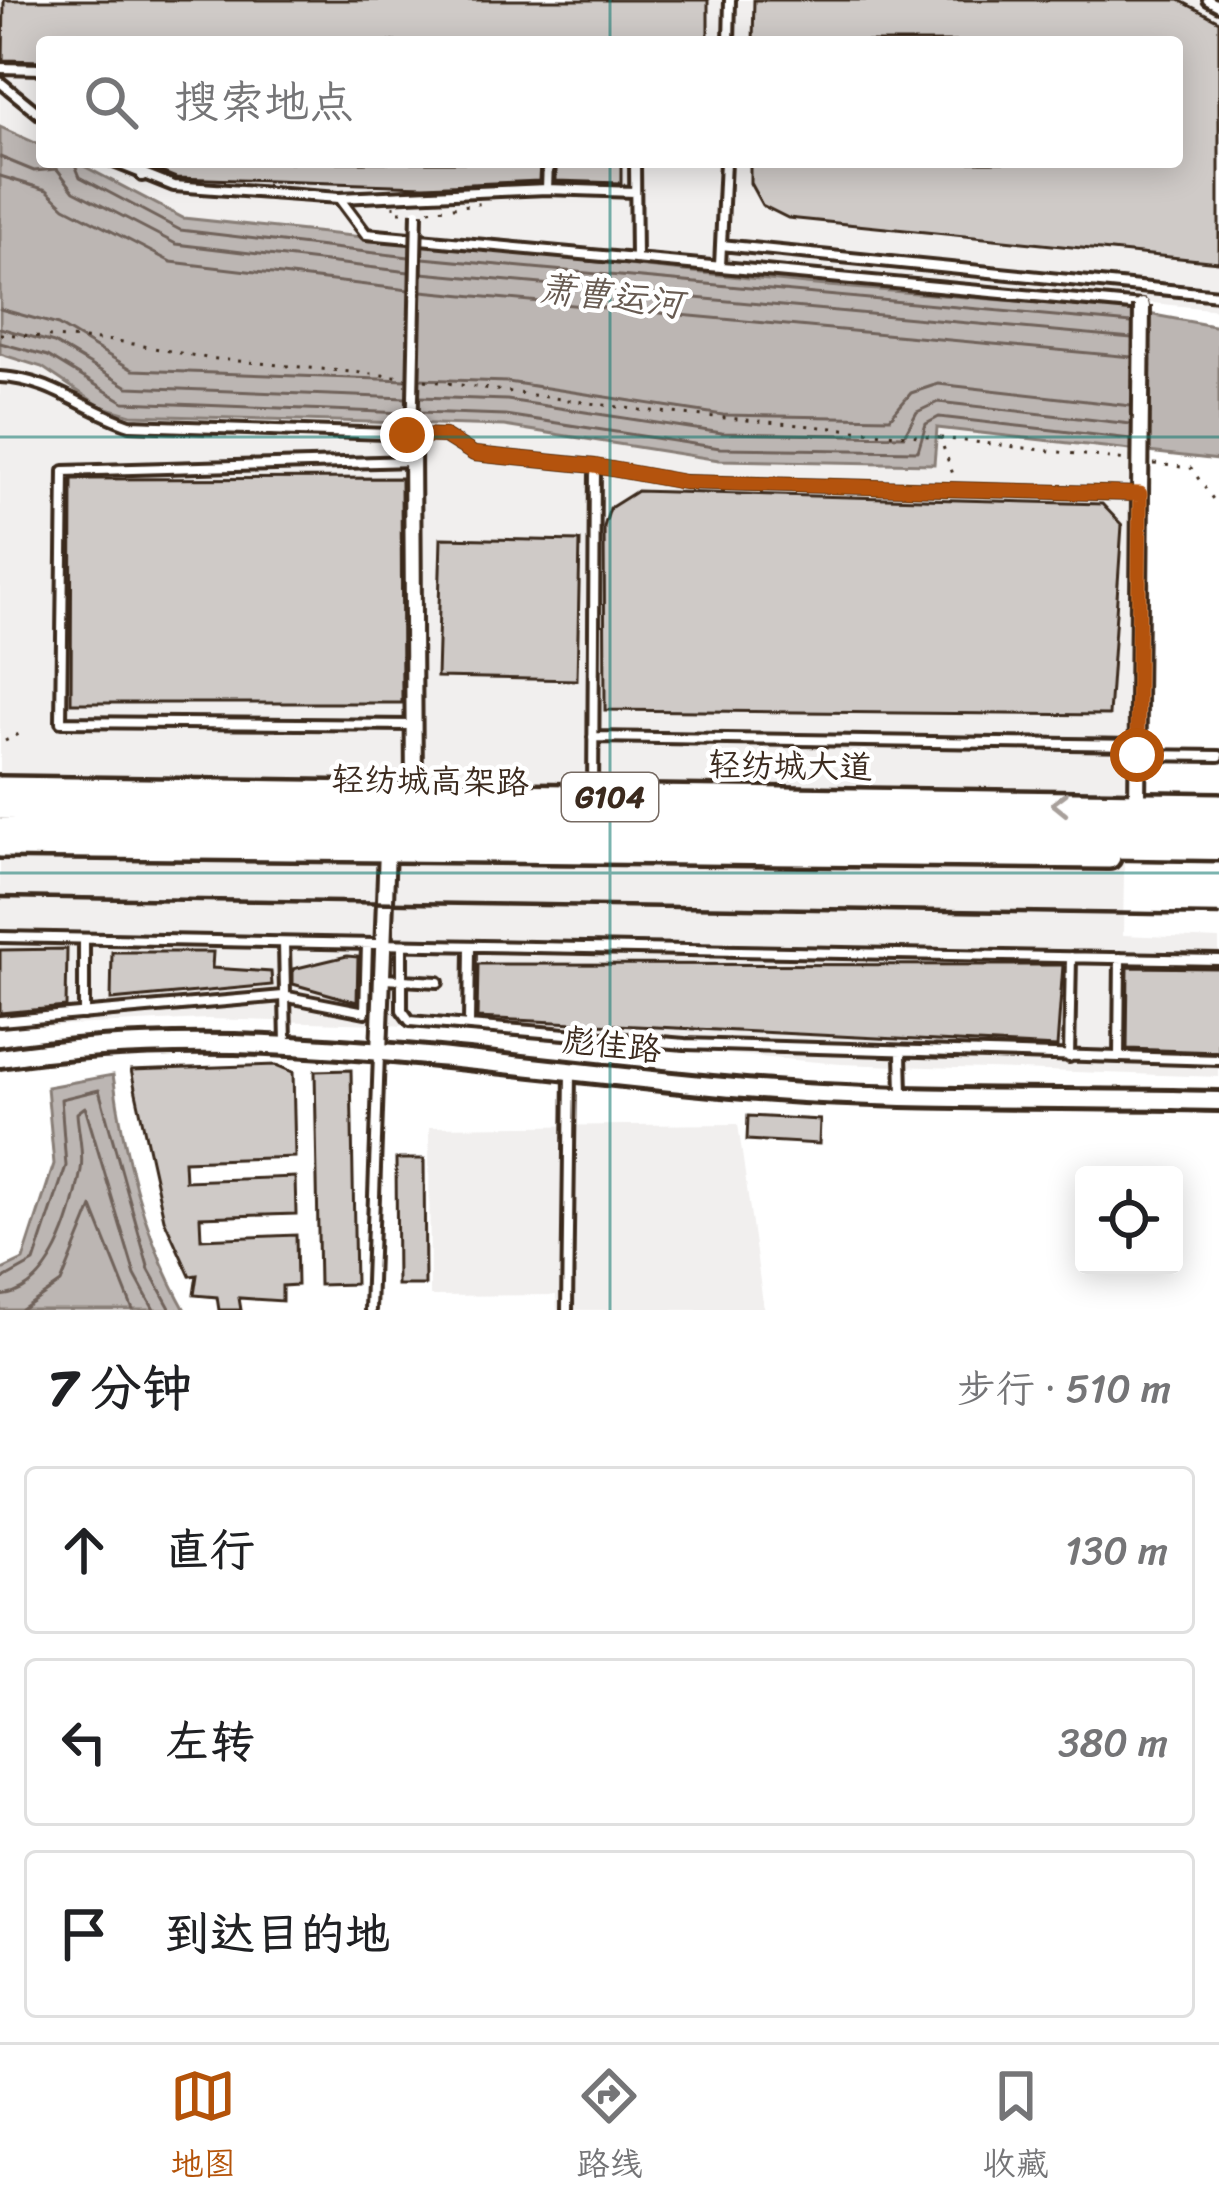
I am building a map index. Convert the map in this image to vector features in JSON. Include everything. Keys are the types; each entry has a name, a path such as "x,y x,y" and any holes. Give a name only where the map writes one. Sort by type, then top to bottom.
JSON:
{"highway":[{"name":"轻纺城高架路","path":"0,806 1219,826"},
{"name":"轻纺城高架路","path":"0,830 1219,847"}],"main road":[{"name":"轻纺城大道","path":"0,788 1219,805"},
{"name":"G104","path":"0,846 1219,856"}],"street":[{"path":"1137,805 1142,306"},
{"path":"412,453 414,794"},
{"path":"380,1052 387,850"},
{"name":"彪佳路","path":"0,1058 173,1042 380,1052 750,1090 1219,1101"}],"lane":[{"path":"729,36 730,0"},
{"path":"1208,0 1219,6"},
{"path":"0,68 36,68"},
{"path":"0,82 36,111"},
{"path":"126,168 174,186 339,198 547,189 635,192"},
{"path":"142,168 142,176"},
{"path":"547,189 548,168"},
{"path":"635,168 636,259"},
{"path":"720,266 725,168"},
{"path":"339,198 366,234 1142,306"},
{"path":"414,725 61,722 64,471 412,453 418,212"},
{"path":"721,245 1219,295"},
{"path":"937,268 937,286"},
{"path":"0,377 38,379 91,412 130,425 445,436 474,454 595,466 684,482 1140,494"},
{"path":"593,796 595,466"},
{"path":"593,737 1219,756"},
{"path":"0,937 1219,960"},
{"path":"84,939 84,1014"},
{"path":"284,943 286,1048"},
{"path":"0,1021 283,996 365,1012 367,945"},
{"path":"402,946 402,1010 410,1021 685,1044 1219,1060"},
{"path":"469,1023 470,947"},
{"path":"1069,1057 1071,957"},
{"path":"1119,1057 1120,958"},
{"path":"382,979 438,982"},
{"path":"370,1310 380,1052"},
{"path":"901,1054 902,1093"},
{"path":"567,1310 570,1071"}],"path":[{"path":"387,201 394,201 394,212 418,212 503,201"},
{"path":"0,334 117,341 207,358 469,384 640,410 1191,468 1217,505"},
{"path":"940,438 959,490"},
{"path":"5,740 23,732"}],"shaded area":[{"path":"0,0 1219,0 1219,310 1133,301 1123,935 1219,939 1219,1077 841,1064 378,1024 207,1019 0,1028"},
{"path":"738,1124 764,1310 557,1310 556,1295 430,1296 429,1127"}],"water":[{"name":"萧曹运河","path":"0,127 36,143 36,168 87,168 183,218 815,285 1127,310 1219,327 1219,460 937,428 934,464 719,460 504,426 132,415 100,406 42,367 0,354"},
{"path":"113,1075 138,1196 158,1255 185,1310 0,1310 0,1271 23,1260 54,1164 47,1087"}],"building":[{"path":"4,0 708,0 708,36 36,36 36,61 3,60"},
{"path":"754,0 1179,0 1219,21 1219,262 788,218 762,205 750,183 750,168 1183,168 1183,36 753,36"},
{"path":"151,168 540,168 539,181 424,186 176,178"},
{"path":"556,168 621,168 621,183 556,181"},
{"path":"401,478 402,703 71,703 72,479"},
{"path":"637,491 1102,504 1122,525 1109,715 605,710 604,527 610,508"},
{"path":"441,538 580,541 577,680 437,677"},
{"path":"67,949 66,1007 0,1013 0,950"},
{"path":"112,952 213,952 212,968 271,972 272,985 111,1000"},
{"path":"358,957 357,1002 293,984 293,969"},
{"path":"478,964 1063,965 1057,1047 477,1018"},
{"path":"1128,967 1219,968 1219,1052 1127,1049"},
{"path":"276,1065 293,1072 295,1157 184,1161 185,1181 295,1177 296,1214 200,1217 201,1239 296,1235 297,1285 282,1286 282,1301 239,1298 241,1310 219,1310 217,1297 194,1295 197,1275 190,1276 164,1219 131,1070"},
{"path":"351,1070 355,1284 319,1285 315,1071"},
{"path":"748,1116 820,1120 819,1144 747,1140"},
{"path":"396,1159 424,1159 425,1285 397,1285"}],"railway":[{"path":"0,897 1219,915"}],"route":[{"path":"407,435 445,436 474,454 595,466 684,482 1140,494 1137,755"}]}
